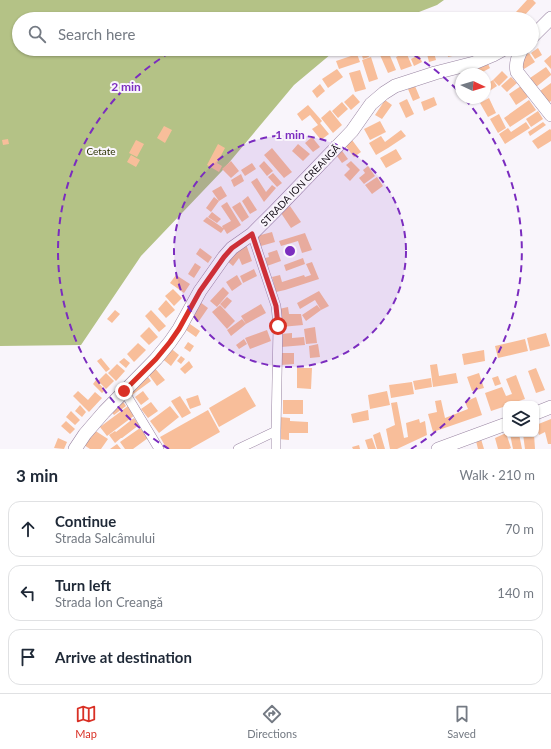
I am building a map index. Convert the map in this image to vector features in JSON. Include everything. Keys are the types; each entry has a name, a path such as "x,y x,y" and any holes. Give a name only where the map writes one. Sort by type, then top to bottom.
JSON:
{"street":[{"path":"539,18 551,8"},
{"path":"539,30 551,18"},
{"name":"STRADA ION CREANGĂ","path":"75,449 85,434 104,412 156,359 170,342 200,291 224,257 232,248 252,234 352,131 372,104 384,93 395,86 435,73 474,63 491,56"},
{"path":"519,56 516,67 517,72 551,114"},
{"path":"252,234 276,306 278,326 276,449"},
{"path":"124,391 159,449"},
{"path":"539,412 551,407"},
{"path":"438,449 503,425"},
{"path":"238,449 276,431"}],"green space":[{"name":"Cetate","path":"0,0 444,0 437,5 419,12 12,12 12,56 329,56 294,85 222,171 141,256 81,345 0,346"}],"building":[{"path":"527,0 533,0 536,3 528,12 516,12"},
{"path":"539,50 542,55 535,59 533,56 539,56"},
{"path":"551,55 551,69 544,61"},
{"path":"351,56 358,56 360,62 339,69 336,61"},
{"path":"362,56 369,56 369,57 363,59"},
{"path":"380,56 390,56 396,70 388,73"},
{"path":"408,56 412,66 401,70 396,57"},
{"path":"419,56 422,62 414,66 411,59"},
{"path":"428,56 435,56 436,60 429,62"},
{"path":"524,56 531,56 535,62 524,69 518,60"},
{"path":"371,57 378,79 369,82 362,60"},
{"path":"487,62 490,68 474,68"},
{"path":"546,67 551,75 536,87 530,78"},
{"path":"337,69 343,77 328,88 322,79"},
{"path":"360,70 366,89 355,92 349,73"},
{"path":"502,71 508,77 499,86 493,80"},
{"path":"511,77 517,83 507,92 501,86"},
{"path":"493,80 497,86 491,90 491,81"},
{"path":"551,83 551,101 548,103 540,91"},
{"path":"320,84 325,91 317,98 312,91"},
{"path":"415,86 420,98 413,101 408,89"},
{"path":"521,86 528,97 516,105 509,94"},
{"path":"353,94 360,102 351,110 344,102"},
{"path":"434,97 437,105 424,111 421,102"},
{"path":"407,99 414,114 406,118 399,103"},
{"path":"385,100 392,105 382,119 375,115"},
{"path":"529,100 536,110 510,127 504,118"},
{"path":"342,102 348,109 338,118 332,111"},
{"path":"491,102 496,113 488,117 481,104 491,104"},
{"path":"308,105 322,121 320,123 329,134 321,140 312,129 318,125 310,115 302,121 297,114"},
{"path":"330,110 342,125 333,133 321,118"},
{"path":"538,111 543,119 531,127 526,119"},
{"path":"499,114 506,128 498,133 490,119"},
{"path":"380,121 386,132 370,140 364,129"},
{"path":"526,122 530,128 505,144 499,134 508,128 511,132"},
{"path":"543,122 546,125 530,136 528,132"},
{"path":"164,126 172,130 165,143 157,138"},
{"path":"550,129 551,141 538,149 532,141"},
{"path":"401,130 406,136 376,155 369,143 381,136 385,142"},
{"path":"312,137 320,147 313,152 305,143"},
{"path":"8,139 9,144 3,145 2,140"},
{"path":"136,140 144,144 137,157 129,153"},
{"path":"352,140 361,152 354,157 345,145"},
{"path":"218,144 225,148 217,163 222,166 219,172 207,165"},
{"path":"298,144 310,154 303,161 292,151"},
{"path":"272,148 292,172 284,178 264,155"},
{"path":"340,148 348,159 342,163 334,152"},
{"path":"396,149 402,159 386,168 380,158"},
{"path":"131,155 140,160 136,167 127,162"},
{"path":"231,161 239,171 231,178 222,169"},
{"path":"264,161 273,171 267,176 259,166"},
{"path":"351,161 360,170 350,181 344,175 350,169 346,165"},
{"path":"252,163 256,169 245,176 241,170"},
{"path":"368,166 375,176 364,184 359,178 365,173 363,170"},
{"path":"273,173 282,183 277,187 268,177"},
{"path":"241,174 244,181 234,187 231,180"},
{"path":"377,177 383,186 372,194 365,185"},
{"path":"257,178 266,192 272,185 276,188 264,202 251,182"},
{"path":"221,186 227,196 219,201 212,191"},
{"path":"248,196 257,210 250,214 242,201"},
{"path":"214,197 219,201 211,212 206,208"},
{"path":"227,202 241,225 227,234 224,229 221,233 203,221 207,217 223,228 222,226 231,221 221,206"},
{"path":"240,202 249,217 242,222 232,207"},
{"path":"290,206 301,222 291,228 281,213"},
{"path":"212,212 221,219 217,223 208,217"},
{"path":"272,232 275,242 261,246 257,236"},
{"path":"305,233 312,250 302,253 298,241 281,246 279,241"},
{"path":"246,244 252,261 242,265 239,258 233,266 227,261"},
{"path":"200,248 212,257 208,263 196,254"},
{"path":"277,250 281,261 267,266 265,258 269,257 268,253"},
{"path":"303,258 305,264 286,271 284,265"},
{"path":"312,262 319,279 276,292 272,277 280,275 282,282 304,275 305,277 311,275 306,264"},
{"path":"195,263 201,267 194,278 188,274"},
{"path":"254,269 257,276 243,283 240,276"},
{"path":"176,275 190,284 184,293 170,283"},
{"path":"237,275 242,284 232,291 226,282"},
{"path":"223,287 229,293 217,307 210,301"},
{"path":"173,289 182,298 174,306 165,296"},
{"path":"319,291 329,306 321,310 315,300 300,309 297,303"},
{"path":"227,297 232,301 225,309 220,304"},
{"path":"166,300 175,310 166,318 158,309"},
{"path":"200,302 208,308 199,321 190,316"},
{"path":"261,304 266,313 246,324 241,316"},
{"path":"220,305 235,321 227,329 212,312"},
{"path":"317,305 321,310 306,321 302,315"},
{"path":"288,307 289,314 301,314 303,325 281,327 279,309"},
{"path":"115,310 120,314 112,323 107,319"},
{"path":"151,310 166,326 159,332 145,316"},
{"path":"242,319 246,324 231,336 227,330"},
{"path":"190,324 200,331 196,337 186,330"},
{"path":"149,327 158,337 149,345 140,336"},
{"path":"315,327 317,343 306,344 304,329"},
{"path":"267,330 271,341 250,349 245,338"},
{"path":"292,333 292,338 304,337 305,345 281,347 280,334"},
{"path":"546,333 550,346 530,351 527,338"},
{"path":"244,339 247,344 239,349 236,345"},
{"path":"525,339 528,351 498,358 495,346"},
{"path":"188,342 194,346 190,352 184,348"},
{"path":"138,343 146,350 134,362 127,354"},
{"path":"318,344 320,357 310,358 309,346"},
{"path":"168,346 179,355 171,366 159,356"},
{"path":"484,350 485,361 464,365 462,354"},
{"path":"281,353 294,353 294,364 281,365"},
{"path":"181,356 185,359 181,364 177,361"},
{"path":"101,358 110,369 106,372 97,361"},
{"path":"124,358 130,363 126,368 119,362"},
{"path":"189,361 193,367 185,374 180,369"},
{"path":"117,364 125,371 116,381 108,373"},
{"path":"437,364 439,376 456,373 458,383 433,387 430,365"},
{"path":"153,366 165,380 157,386 146,371"},
{"path":"297,368 312,368 311,389 297,388"},
{"path":"536,368 545,390 536,393 528,371"},
{"path":"106,373 114,381 106,389 98,381"},
{"path":"479,373 484,388 472,391 467,377"},
{"path":"146,374 151,381 132,395 127,389"},
{"path":"516,375 525,399 519,401 503,401 503,407 491,411 485,393 502,387 506,396 512,394 506,379"},
{"path":"498,376 501,384 495,386 492,378"},
{"path":"431,378 432,387 415,390 413,381"},
{"path":"96,380 105,390 102,393 93,384"},
{"path":"412,382 414,394 391,398 389,385"},
{"path":"245,387 256,406 219,427 209,408"},
{"path":"78,391 88,400 95,392 102,398 89,412 73,396"},
{"path":"143,391 149,399 141,405 135,397"},
{"path":"387,391 390,405 370,409 368,395"},
{"path":"198,395 201,405 190,409 186,399"},
{"path":"180,396 191,413 182,418 171,401"},
{"path":"476,397 482,415 433,432 428,414 437,412 435,401 441,400 445,418 468,409 465,402"},
{"path":"121,399 126,406 114,415 108,408"},
{"path":"283,400 303,400 303,414 283,414"},
{"path":"151,402 158,411 148,418 141,409"},
{"path":"397,402 404,438 408,437 406,423 419,419 420,423 425,421 427,435 397,449 390,449 386,429 395,425 391,403"},
{"path":"80,405 86,412 82,417 75,411"},
{"path":"128,406 135,415 107,436 100,427"},
{"path":"170,406 179,417 159,433 150,421"},
{"path":"208,410 220,432 190,449 167,449 160,437"},
{"path":"368,410 369,420 353,423 351,414"},
{"path":"71,411 80,420 75,425 66,417"},
{"path":"279,417 290,418 290,421 308,422 308,433 289,433 289,440 278,439"},
{"path":"134,418 139,425 115,443 109,435 115,431 116,432"},
{"path":"551,419 551,444 548,444 545,432 539,435 539,424"},
{"path":"66,421 75,429 70,434 61,426"},
{"path":"140,428 148,438 133,449 125,449 120,442"},
{"path":"94,430 108,439 101,449 90,449 84,445"},
{"path":"380,432 385,449 377,449 373,435"},
{"path":"503,434 503,437 507,437 511,448 498,449 495,438"},
{"path":"511,437 520,437 522,449 513,449"},
{"path":"523,437 534,437 535,449 525,449"},
{"path":"58,438 67,442 64,449 54,448"},
{"path":"372,438 376,449 368,449 365,440"},
{"path":"481,439 484,449 478,449 476,441"},
{"path":"117,444 121,449 110,449"},
{"path":"359,445 360,449 353,449 352,447"}],"route":[{"path":"124,391 156,359 170,342 190,311 200,291 224,257 232,248 252,234 276,306 278,326"}]}
